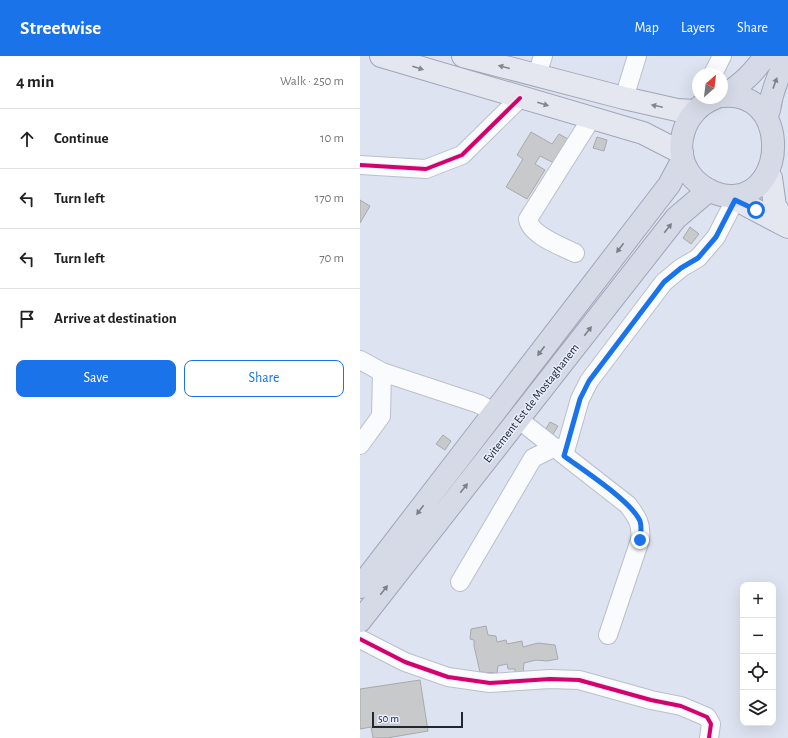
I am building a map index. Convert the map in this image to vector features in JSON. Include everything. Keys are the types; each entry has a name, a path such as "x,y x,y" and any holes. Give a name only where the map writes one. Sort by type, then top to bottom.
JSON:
{"highway":[{"path":"728,92 740,84 756,69 765,56"},
{"path":"698,104 684,129 681,142 683,156 693,178 724,195 742,195 755,191 778,174 783,147 779,124 776,81 788,58"},
{"path":"728,96 734,95 746,97 758,102 779,124"},
{"name":"Evitement Est de Mostaghanem","path":"360,587 668,185 683,156"},
{"name":"Evitement Est de Mostaghanem","path":"360,621 676,218 724,195"}],"main road":[{"path":"381,56 520,98 643,132 683,156"},
{"path":"463,56 540,66 624,98 677,110 698,104"},
{"path":"778,174 776,206 788,227"},
{"path":"724,195 788,227"}],"street":[{"path":"624,98 636,56"},
{"path":"716,68 722,56"},
{"path":"360,165 426,168 462,155 520,98"},
{"path":"575,253 536,233 529,225 528,219 591,118"},
{"path":"559,452 580,399 589,381 664,282 681,268 698,258 716,237 724,195"},
{"path":"360,360 382,372 479,404 494,412"},
{"path":"360,445 382,416 382,372"},
{"path":"518,419 628,505 639,520 642,529 640,540 608,635"},
{"path":"460,582 533,458 559,452"},
{"path":"360,639 406,662 448,678 490,683 550,679 579,680 651,700 682,706 707,718 711,724 709,738"}],"building":[{"path":"531,132 552,144 559,134 568,139 554,163 540,156 535,164 545,170 527,199 506,187 523,159 517,155"},
{"path":"597,137 607,140 604,151 593,148"},
{"path":"360,200 370,206 360,223"},
{"path":"690,227 699,234 691,244 683,238"},
{"path":"550,422 558,426 552,436 544,432"},
{"path":"443,435 451,441 445,450 436,444"},
{"path":"486,626 488,635 496,636 497,642 506,640 507,644 522,641 523,647 538,643 555,645 558,659 547,661 536,660 524,663 523,674 516,676 515,669 508,669 507,664 498,666 497,673 480,672 474,640 470,639 471,629"},
{"path":"420,680 428,731 387,738 373,738 371,727 360,729 360,689"}],"cycle path":[{"path":"360,165 426,169 462,155 520,98"},
{"path":"360,639 405,662 448,677 490,683 550,679 579,680 651,700 681,706 707,717 711,724 709,738"}],"route":[{"path":"640,540 642,529 639,520 628,505 564,456 580,399 589,381 664,282 681,268 698,258 716,237 735,200 756,210"}]}
